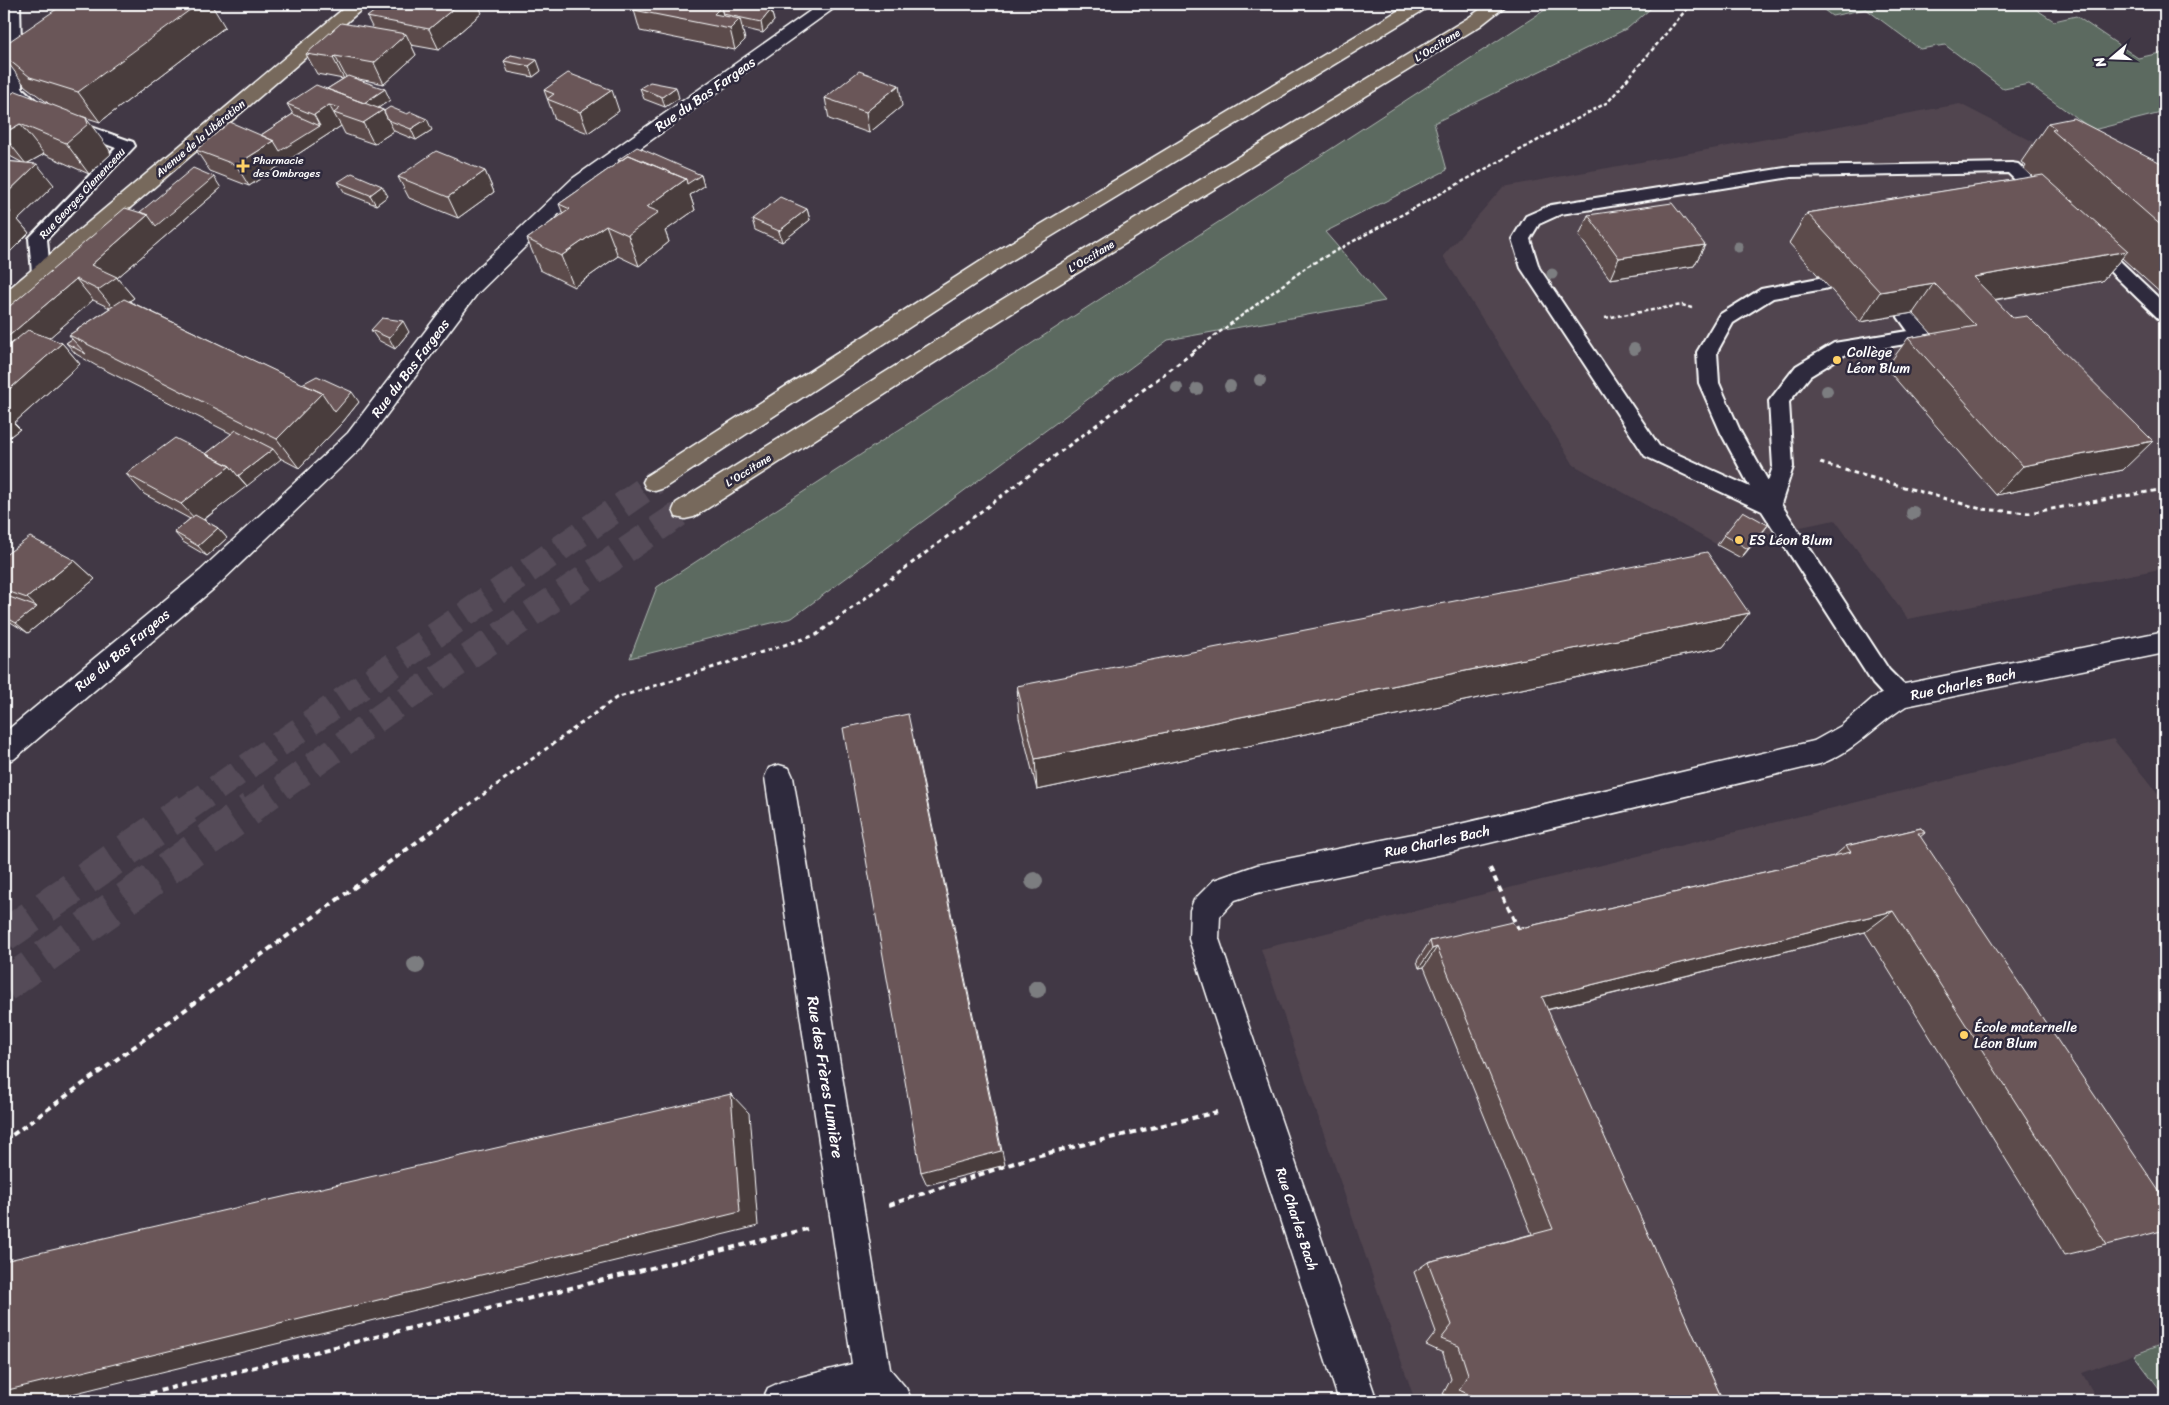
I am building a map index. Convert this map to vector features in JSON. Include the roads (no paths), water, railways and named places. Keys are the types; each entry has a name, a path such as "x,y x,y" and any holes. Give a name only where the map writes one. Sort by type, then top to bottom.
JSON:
{"main road":[{"name":"Avenue de la Libération","path":"4,304 359,4"},
{"path":"654,482 1002,257 1421,4"},
{"name":"L'Occitane","path":"685,510 996,313 1259,155 1474,22 1499,4"}],"street":[{"name":"Rue du Bas Fargeas","path":"4,750 209,578 356,439 469,289 579,183 831,4"},
{"name":"Rue Charles Bach","path":"1358,1401 1204,939 1205,910 1225,890 1257,879 1474,834 1820,752 1851,734 1883,706 1900,696 2165,642"},
{"name":"Rue des Frères Lumière","path":"779,776 849,1219 883,1389"},
{"path":"781,1401 883,1389"}],"lane":[{"name":"Rue Georges Clemenceau","path":"14,4 14,89 43,115 127,146 38,238 41,273"},
{"path":"1770,505 1652,451 1530,268 1521,239 1532,220 1557,209 1791,172 2012,168 2061,214"},
{"path":"2082,234 2165,314"},
{"path":"1824,283 1768,293 1726,319 1707,352 1709,383 1732,433 1770,505 1881,677 1900,696"},
{"path":"1770,505 1783,467 1779,401 1803,371 1841,348 1922,335 1908,317"}],"tunnel":[{"path":"185,810 655,482"},
{"path":"251,810 394,707 685,510"},
{"path":"4,936 187,808"},
{"path":"4,986 252,808"}],"place":[{"name":"Pharmacie des Ombrages","path":"243,166"},
{"name":"Collège Léon Blum","path":"1837,360"},
{"name":"ES Léon Blum","path":"1739,540"},
{"name":"École maternelle Léon Blum","path":"1964,1035"}]}
